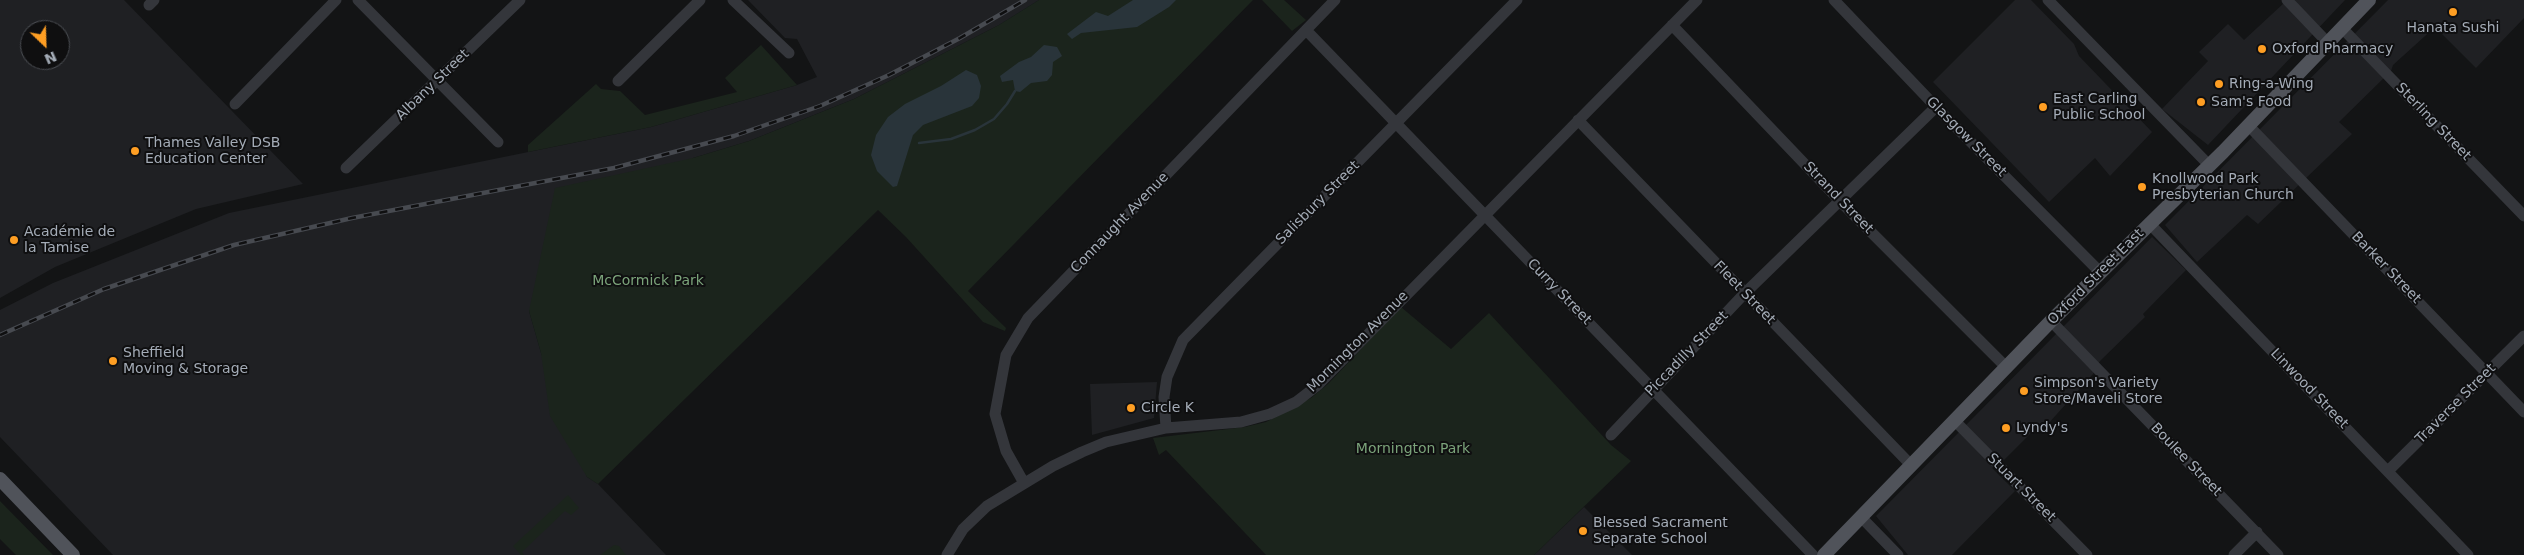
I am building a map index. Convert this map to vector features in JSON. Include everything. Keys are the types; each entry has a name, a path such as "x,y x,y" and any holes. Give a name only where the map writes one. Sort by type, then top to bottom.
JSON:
{"main road":[{"name":"Oxford Street East","path":"1824,555 2100,272 2248,125 2368,0"},
{"path":"0,479 73,555"}],"street":[{"path":"235,104 336,0"},
{"path":"358,0 498,142"},
{"name":"Albany Street","path":"346,168 520,0"},
{"path":"618,81 700,0"},
{"path":"733,0 789,53"},
{"name":"Connaught Avenue","path":"1024,483 1006,451 995,414 1006,355 1028,318 1335,0"},
{"name":"Salisbury Street","path":"1166,428 1164,397 1167,377 1183,340 1517,0"},
{"name":"Mornington Avenue","path":"947,555 962,529 987,506 1060,462 1106,442 1166,428 1241,422 1270,414 1296,402 1318,385 1697,0"},
{"name":"Glasgow Street","path":"1834,0 1936,107 2100,272"},
{"path":"2048,0 2208,164"},
{"path":"2287,0 2328,43"},
{"name":"Strand Street","path":"1672,25 1840,201 2007,368"},
{"name":"Sterling Street","path":"2342,28 2524,216"},
{"name":"Curry Street","path":"1306,30 1812,555"},
{"name":"Piccadilly Street","path":"1611,435 1744,294 1936,107"},
{"name":"Fleet Street","path":"1578,120 1911,465"},
{"name":"Barker Street","path":"2248,125 2524,412"},
{"name":"Linwood Street","path":"2149,223 2468,555"},
{"name":"Boulee Street","path":"2051,322 2278,555"},
{"name":"Traverse Street","path":"2388,472 2524,336"},
{"name":"Stuart Street","path":"1955,421 2087,555"},
{"path":"1861,517 1898,555"},
{"path":"2234,555 2256,532"}],"shaded area":[{"name":"Thames Valley DSB Education Center","path":"0,0 124,0 303,184 196,209 55,267 0,298"},
{"path":"748,0 1039,0 999,25 854,99 749,141 693,158 529,311 541,353 587,477 598,484 666,555 113,555 0,437 0,310 53,283 229,213 651,127 797,85 817,77 797,39 785,38"},
{"path":"1133,0 1176,0 1169,7 1137,27 1081,33 1072,39 1067,34 1096,12 1108,16"},
{"name":"East Carling Public School","path":"2015,0 2031,0 2074,44 2079,56 2152,132 2110,176 2095,158 2049,202 1933,82"},
{"path":"2296,0 2345,0 2208,145 2162,109 2208,61 2199,52 2228,24 2244,40 2284,3"},
{"path":"2388,0 2524,0 2524,18 2476,68 2435,27 2393,65 2391,71 2339,122 2352,134 2258,224 2247,215 2197,262 2165,225"},
{"path":"1044,45 1057,47 1062,56 1053,62 1052,75 1047,81 1031,83 1020,92 1015,91 1013,80 1002,82 1000,76 1019,62 1031,57"},
{"path":"966,70 977,75 981,86 979,98 972,106 923,125 913,135 897,186 893,187 877,171 871,155 876,135 888,117 905,104 941,86"},
{"path":"2152,237 2186,270 2143,314 2145,317 2100,361 2093,374 2047,425 2042,422 2003,461 1992,468 2015,491 1952,555 1908,555 1876,516"},
{"path":"1157,382 1154,418 1092,435 1090,384"},
{"name":"Blessed Sacrament Separate School","path":"1584,507 1632,555 1534,555"}],"green space":[{"name":"McCormick Park","path":"1039,0 1253,0 968,291 1006,328 1005,331 983,322 906,237 878,210 598,484 587,477 550,416 541,353 529,311 555,188 693,158 749,141 854,99 999,25"},
{"path":"1262,0 1284,0 1306,20 1292,31"},
{"path":"761,45 797,85 651,127 528,152 528,145 596,84 601,89 620,91 645,115 737,92 725,78"},
{"name":"Mornington Park","path":"1401,307 1451,349 1489,313 1611,445 1631,461 1534,555 1266,555 1166,450 1159,455 1153,438 1245,427 1266,422 1311,398 1328,384"},
{"path":"568,495 579,508 571,515 565,511 522,552 524,555 521,555 513,546"},
{"path":"0,501 53,555 16,555 0,539"},
{"path":"614,545 619,546 626,555 600,555"}],"waterway":[{"path":"919,143 951,139 975,130 994,119 1015,91"}],"railway":[{"path":"0,335 104,289 234,245 352,218 614,168 734,136 820,106 889,75 960,38 1025,0"}],"place":[{"name":"Hanata Sushi","path":"2453,12"},
{"name":"Oxford Pharmacy","path":"2262,49"},
{"name":"Ring-a-Wing","path":"2219,84"},
{"name":"Sam's Food","path":"2201,102"},
{"name":"East Carling Public School","path":"2043,107"},
{"name":"Thames Valley DSB Education Center","path":"135,151"},
{"name":"Knollwood Park Presbyterian Church","path":"2142,187"},
{"name":"Académie de la Tamise","path":"14,240"},
{"name":"Sheffield Moving & Storage","path":"113,361"},
{"name":"Simpson's Variety Store/Maveli Store","path":"2024,391"},
{"name":"Circle K","path":"1131,408"},
{"name":"Lyndy's","path":"2006,428"},
{"name":"Blessed Sacrament Separate School","path":"1583,531"}]}
